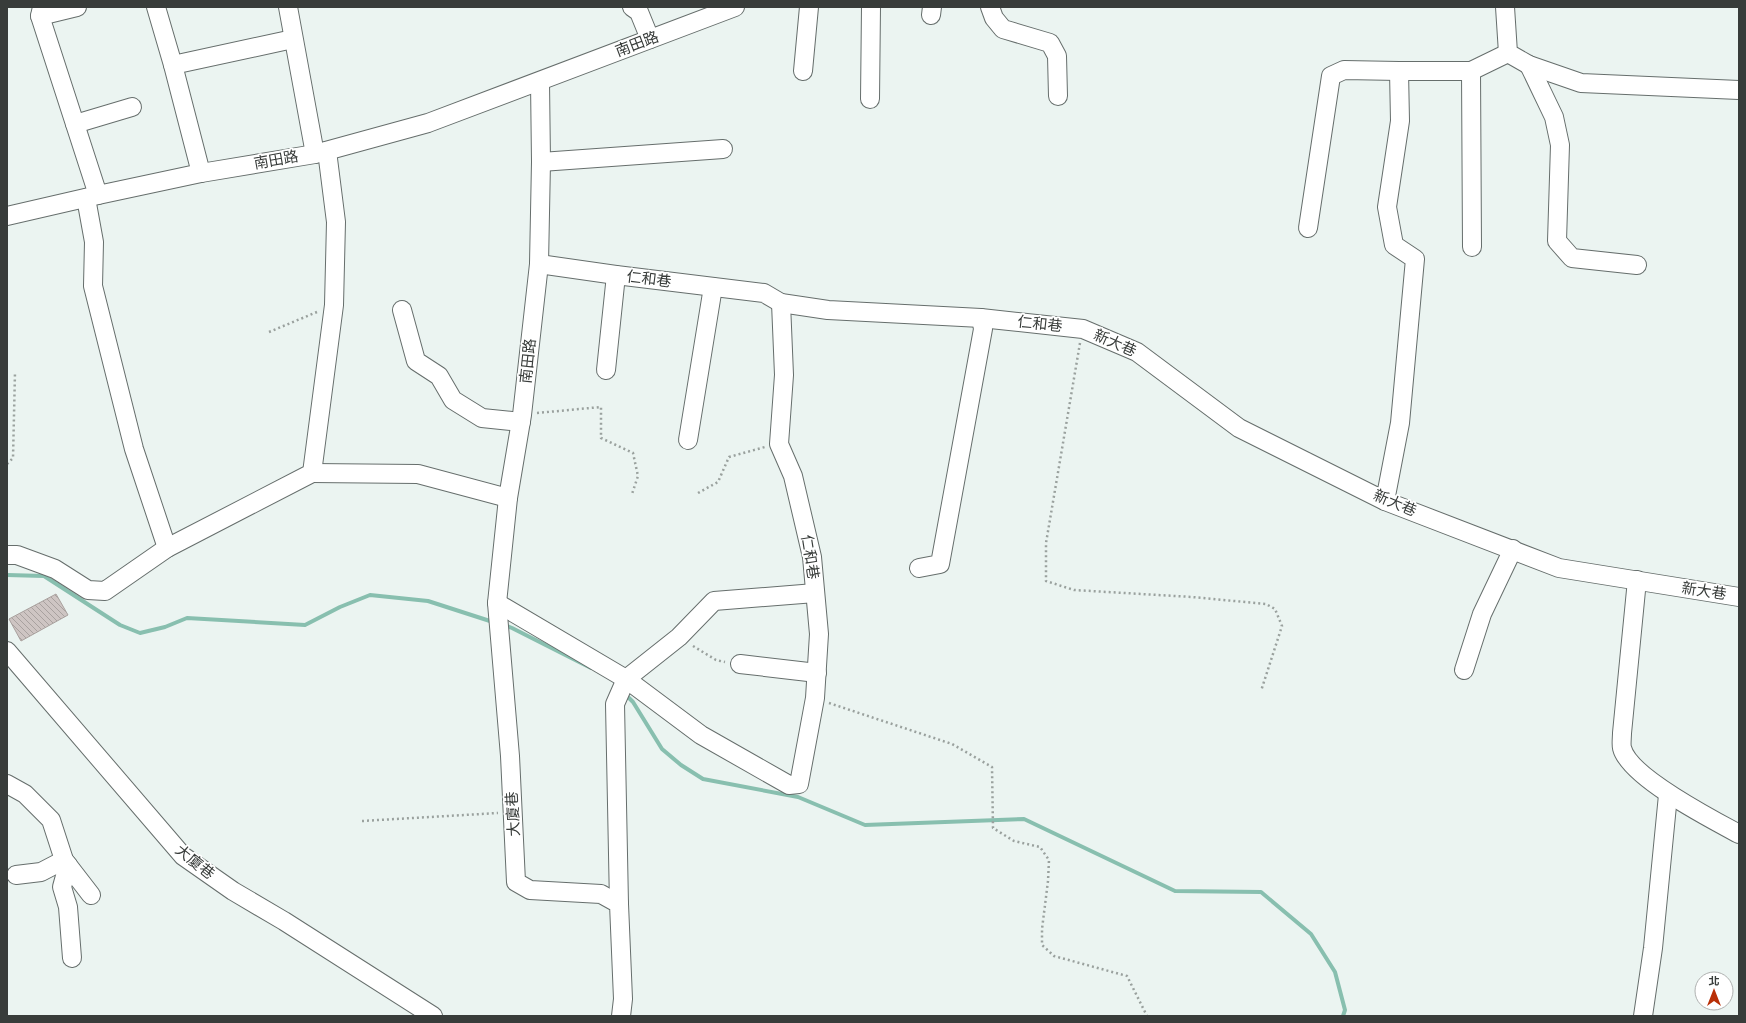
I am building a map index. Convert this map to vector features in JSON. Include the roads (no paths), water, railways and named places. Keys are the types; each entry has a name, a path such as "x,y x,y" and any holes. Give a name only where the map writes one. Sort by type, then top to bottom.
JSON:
{"street":[{"path":"77,7 41,11 75,124 92,196 94,242 93,286 134,449 167,548"},
{"path":"156,7 173,65 201,173"},
{"path":"288,7 293,39 321,152 336,222 334,305 312,473"},
{"path":"632,7 639,12 650,39"},
{"name":"南田路","path":"7,216 201,173 321,152 428,123 540,82 735,7"},
{"path":"803,71 809,7"},
{"path":"870,99 871,7"},
{"path":"990,7 994,18 1003,29 1050,43 1057,56 1058,96"},
{"path":"1505,7 1508,53"},
{"path":"173,65 293,39"},
{"path":"1508,53 1529,65 1581,83 1739,90"},
{"path":"1308,228 1331,76 1344,70 1471,71 1508,53"},
{"path":"1529,65 1554,117 1560,145 1557,241 1572,258 1637,265"},
{"path":"1385,501 1400,423 1415,259 1394,245 1387,207 1400,121 1399,71"},
{"path":"1471,71 1472,247"},
{"name":"南田路","path":"499,638 497,611 508,498 522,419 539,264 541,162 540,82"},
{"path":"75,124 132,107"},
{"path":"541,162 723,149"},
{"name":"仁和巷","path":"539,264 764,293 781,302 828,310 980,318 1083,329"},
{"path":"606,370 616,275"},
{"path":"688,440 713,287"},
{"name":"仁和巷","path":"619,904 615,704 624,682 678,637 714,601 815,593 812,557 793,476 780,444 784,375 781,302"},
{"path":"402,310 416,361 439,376 453,400 482,418 522,419"},
{"path":"919,568 940,564 983,329 980,318"},
{"name":"新大巷","path":"1083,329 1137,352 1239,428 1385,501 1513,549 1559,568 1739,596"},
{"path":"7,555 17,555 55,569 88,590 105,591 167,548 312,473 418,474 508,498"},
{"path":"1464,670 1482,614 1513,549"},
{"path":"1637,580 1622,733 1622,749 1632,765 1668,795 1739,834"},
{"path":"497,611 624,682 701,735 789,785 799,784 815,698 819,634 815,593"},
{"name":"大廈巷","path":"499,638 510,756 516,882 530,890 601,894 619,904"},
{"name":"大廈巷","path":"7,651 183,856 233,891 284,921 433,1016"},
{"path":"740,664 817,673"},
{"path":"7,784 25,794 50,820 66,863 91,895"},
{"path":"1644,1016 1668,795"},
{"path":"16,875 41,872 66,863"},
{"path":"66,863 62,887 68,907 72,958"},
{"path":"619,904 623,999 620,1016"}],"waterway":[{"path":"7,575 44,576 120,625 140,633 165,627 187,618 305,625 340,607 370,595 428,601 493,622"},
{"path":"504,625 591,668"},
{"path":"625,694 633,702 662,749 681,765 703,779 798,797 865,825 1024,819 1175,891 1261,892 1311,934 1335,972 1345,1010 1343,1016"}]}
